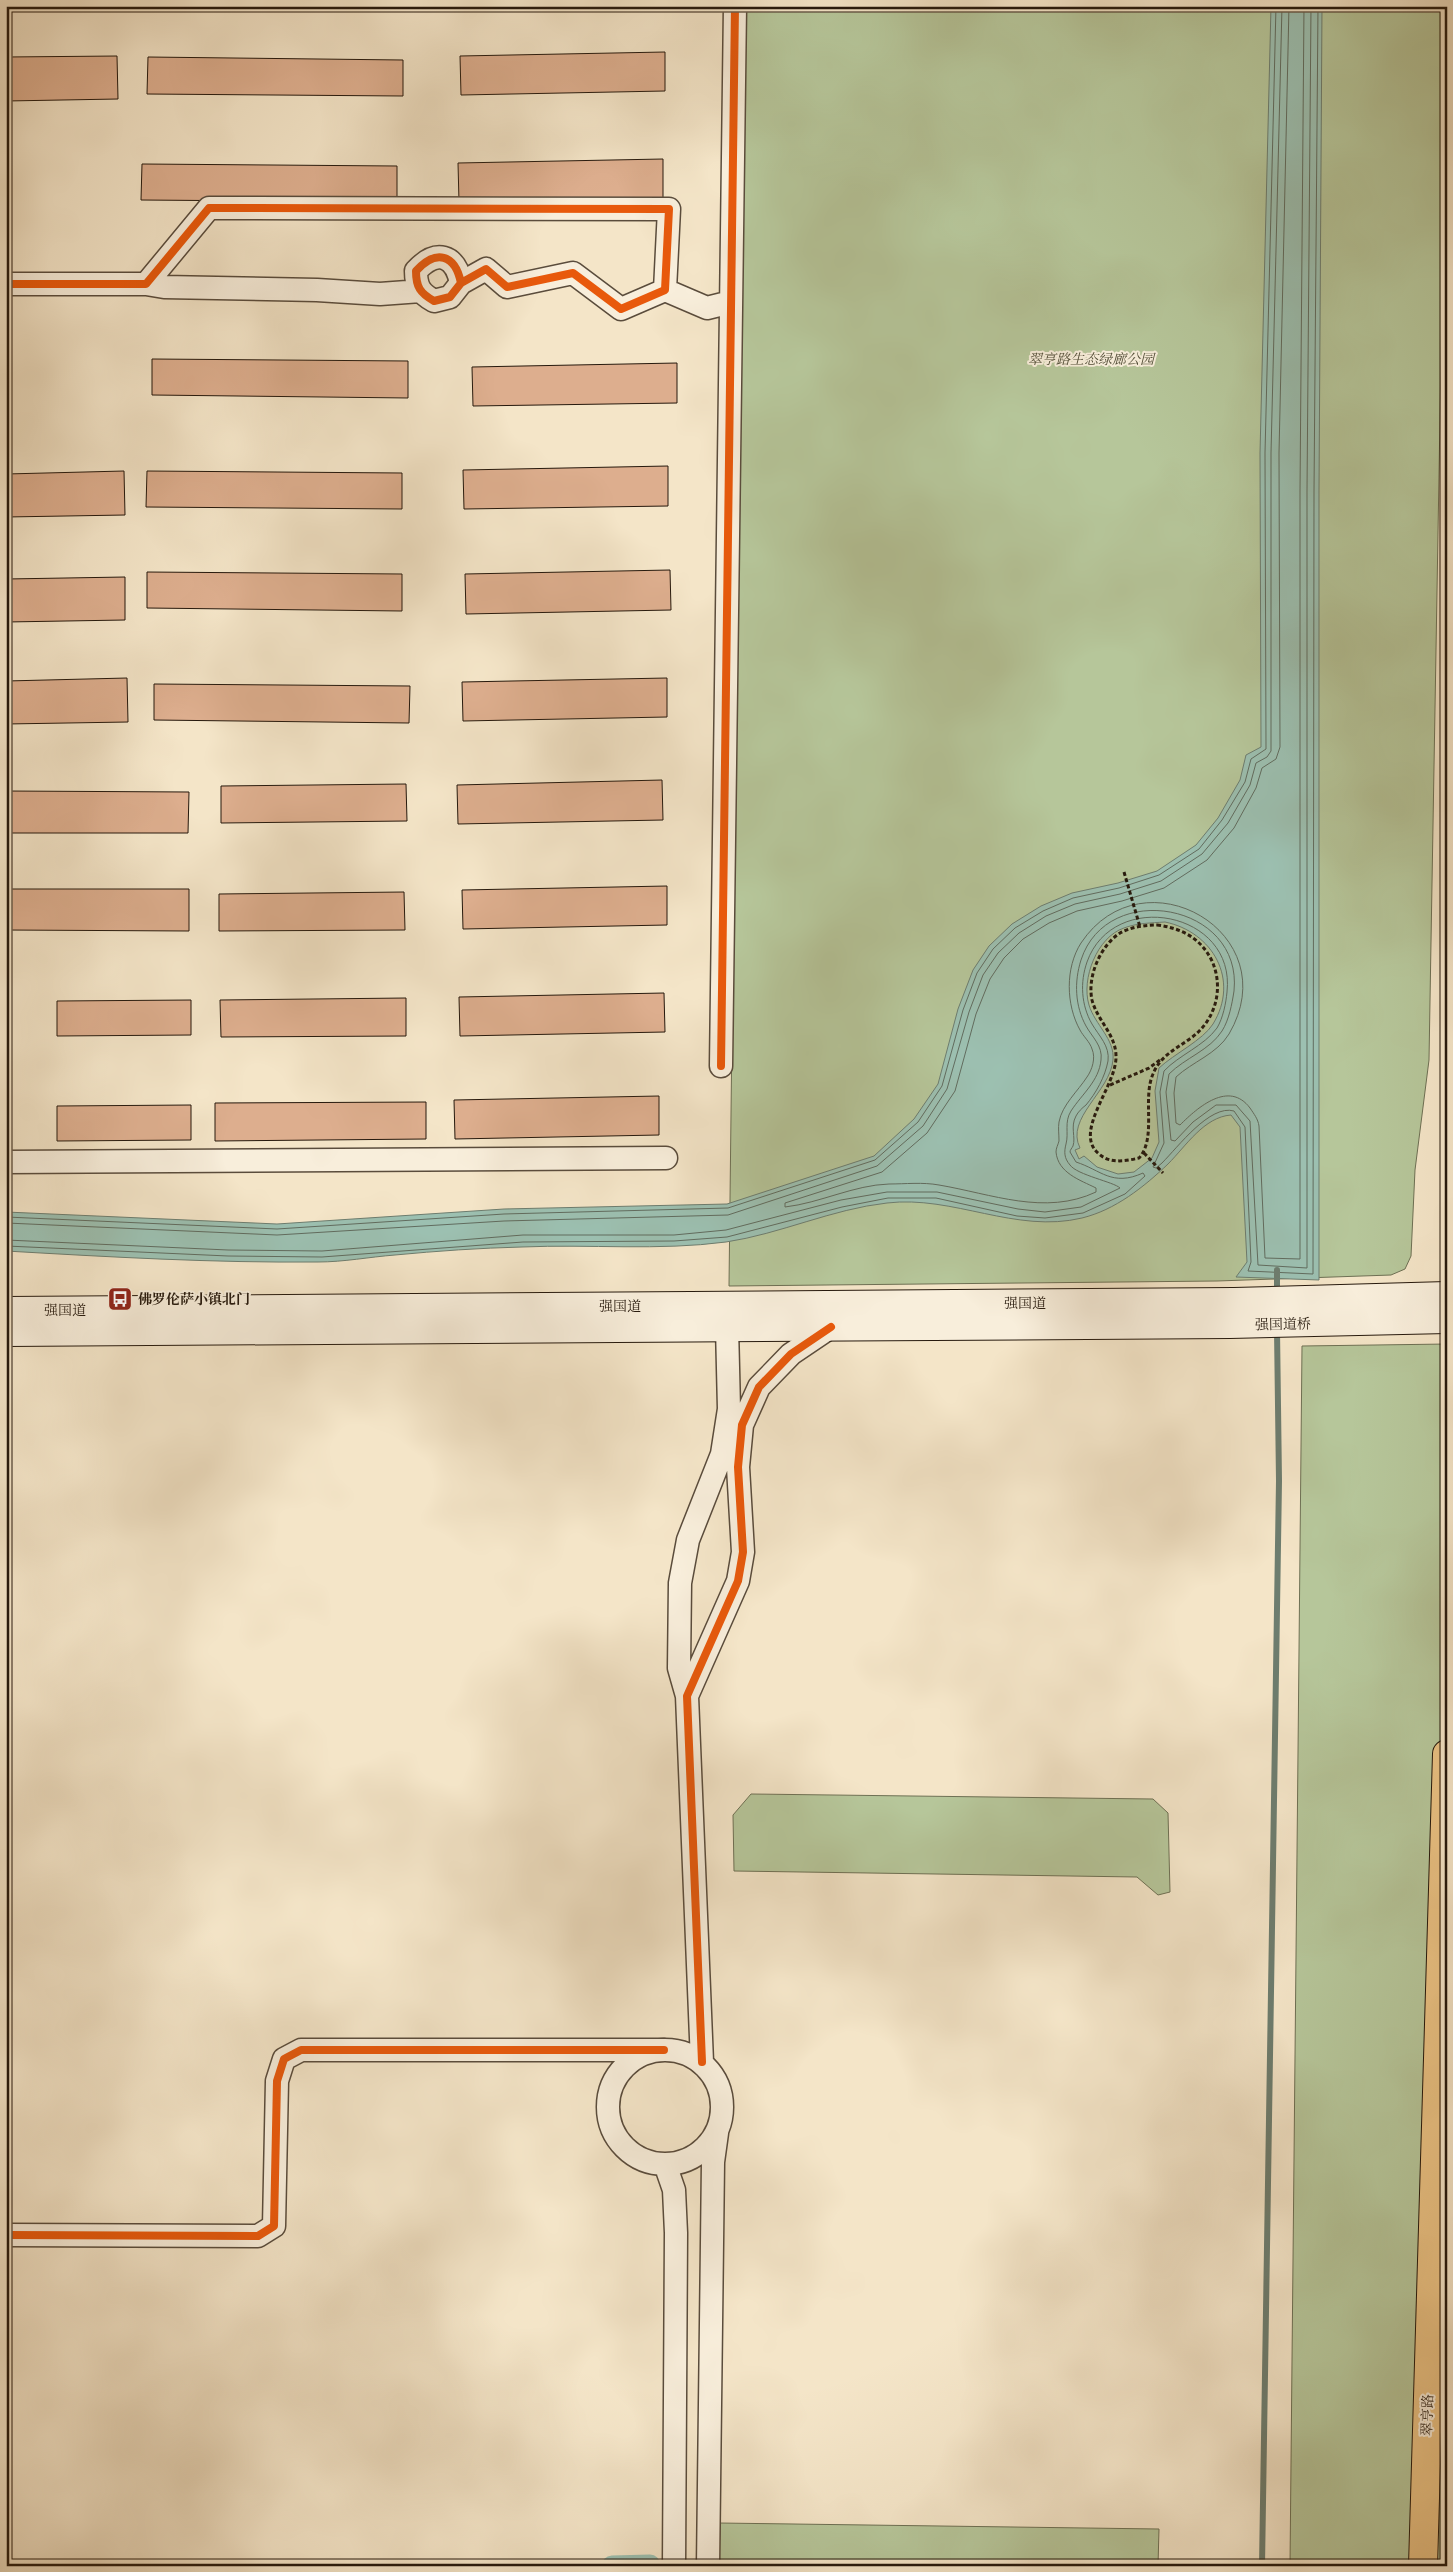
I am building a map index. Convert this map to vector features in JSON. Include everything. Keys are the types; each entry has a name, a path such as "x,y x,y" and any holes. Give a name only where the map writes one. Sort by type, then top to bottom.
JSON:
{"main road":[{"path":"1336,1311 1447,1296"},
{"name":"强国道","path":"6,1311 728,1316 1232,1313"},
{"path":"1336,1311 1447,1319"},
{"name":"强国道桥","path":"1232,1313 1336,1311"},
{"name":"强国道","path":"6,1332 728,1316 831,1327 1232,1313"},
{"name":"翠亨路","path":"1423,2566 1447,1754"}],"street":[{"path":"721,1066 735,6"},
{"path":"146,284 209,208 669,209 665,290"},
{"path":"461,283 458,268 449,259 435,257 424,262 416,271 416,286 434,301 450,297 461,283 486,269 507,286 573,273 621,309 665,290 707,308 731,302"},
{"path":"6,284 146,284 164,287 317,290 380,294 421,291"},
{"path":"6,1162 666,1158"},
{"path":"702,2062 688,1696 679,1668 680,1583 688,1540 722,1454 729,1408 728,1316"},
{"path":"688,1696 738,1581 743,1552 738,1467 742,1425 759,1387 791,1354 831,1327"},
{"path":"6,2235 258,2236 274,2226 277,2081 284,2060 301,2050 664,2050 682,2052 702,2062 716,2080 721,2093 722,2114 713,2162 708,2566"},
{"path":"664,2050 644,2054 636,2058 617,2076 610,2092 608,2104 612,2130 619,2141 636,2157 655,2164 665,2164 694,2157 706,2148 717,2133"},
{"path":"665,2164 674,2190 676,2233 674,2566"}],"path":[{"path":"1124,872 1140,926"},
{"path":"1110,1085 1149,1068 1162,1058 1192,1038 1208,1019 1217,997 1217,976 1210,957 1191,936 1170,926 1140,926 1115,938 1094,968 1092,1000 1115,1047 1116,1055 1110,1085 1090,1127 1090,1143 1099,1154 1112,1161 1139,1158 1144,1153 1148,1132 1148,1088 1154,1071 1162,1058"},
{"path":"1144,1153 1163,1173"}],"green space":[{"name":"翠亨路生态绿廊公园","path":"744,6 1447,6 1429,1060 1415,1170 1411,1256 1405,1269 1391,1275 1217,1281 729,1286"},
{"path":"1447,1344 1447,2566 1290,2566 1302,1346"},
{"path":"751,1794 1153,1799 1168,1813 1170,1892 1158,1895 1137,1877 734,1871 733,1815"},
{"path":"719,2523 1159,2529 1158,2566 719,2566"}],"water":[{"path":"1271,6 1322,6 1319,491 1319,1280 1236,1277 1247,1262 1240,1127 1231,1115 1212,1121 1204,1127 1159,1173 1128,1197 1094,1214 1057,1222 1009,1218 936,1204 912,1202 887,1203 846,1210 746,1238 700,1245 490,1248 318,1262 201,1261 6,1251 6,1212 277,1224 504,1209 727,1204 874,1156 914,1119 938,1084 958,1009 973,970 989,946 1012,924 1041,906 1072,893 1118,883 1157,871 1196,845 1218,818 1240,780 1246,755 1261,747 1260,453","holes":["1165,922 1182,927 1197,936 1217,960 1222,975 1224,991 1221,1007 1213,1024 1202,1036 1159,1068 1155,1091 1159,1142 1152,1158 1134,1172 1118,1174 1097,1167 1084,1156 1079,1159 1075,1150 1080,1148 1077,1137 1078,1126 1110,1072 1113,1060 1111,1045 1089,1005 1087,995 1089,972 1093,960 1106,940 1124,928 1139,924"]}],"building":[{"path":"665,52 665,91 461,95 460,56"},
{"path":"117,56 118,99 6,101 6,57"},
{"path":"148,57 403,60 403,96 147,94"},
{"path":"663,159 663,198 459,202 458,163"},
{"path":"142,164 397,166 397,202 141,200"},
{"path":"152,359 408,361 408,398 152,395"},
{"path":"677,363 677,403 473,406 472,367"},
{"path":"668,466 668,506 464,509 463,470"},
{"path":"124,471 125,515 6,517 6,474"},
{"path":"147,471 402,473 402,509 146,507"},
{"path":"670,570 671,610 466,614 465,574"},
{"path":"147,572 402,574 402,611 147,608"},
{"path":"125,577 125,620 6,622 6,579"},
{"path":"127,678 128,722 6,724 6,681"},
{"path":"667,678 667,717 463,721 462,682"},
{"path":"154,684 410,686 409,723 154,720"},
{"path":"662,780 663,820 458,824 457,785"},
{"path":"406,784 407,821 221,823 221,786"},
{"path":"6,791 189,792 188,833 6,833"},
{"path":"667,886 667,925 463,929 462,890"},
{"path":"6,889 189,889 189,931 6,930"},
{"path":"404,892 405,930 219,931 219,894"},
{"path":"664,993 665,1032 460,1036 459,997"},
{"path":"406,998 406,1036 221,1037 220,1000"},
{"path":"191,1000 191,1035 57,1036 57,1001"},
{"path":"659,1096 659,1135 455,1139 454,1100"},
{"path":"426,1102 426,1139 215,1141 215,1103"},
{"path":"191,1105 191,1140 57,1141 57,1106"}],"waterway":[{"path":"1277,1270 1277,1295"},
{"path":"1262,2566 1279,1481 1277,1330"},
{"path":"612,2566 650,2565"}],"cycle path":[{"path":"721,1066 735,6"},
{"path":"6,284 146,284 209,208 669,209 665,290 621,309 573,273 507,287 486,269 461,283 450,297 434,301 420,289 416,271 423,264 437,257 444,258 454,266 461,283"},
{"path":"702,2062 687,1696 738,1581 743,1552 738,1467 742,1425 759,1387 791,1354 831,1327"},
{"path":"6,2235 258,2236 274,2226 277,2081 284,2059 301,2050 664,2050"}],"place":[{"name":"佛罗伦萨小镇北门","path":"120,1299"}]}
